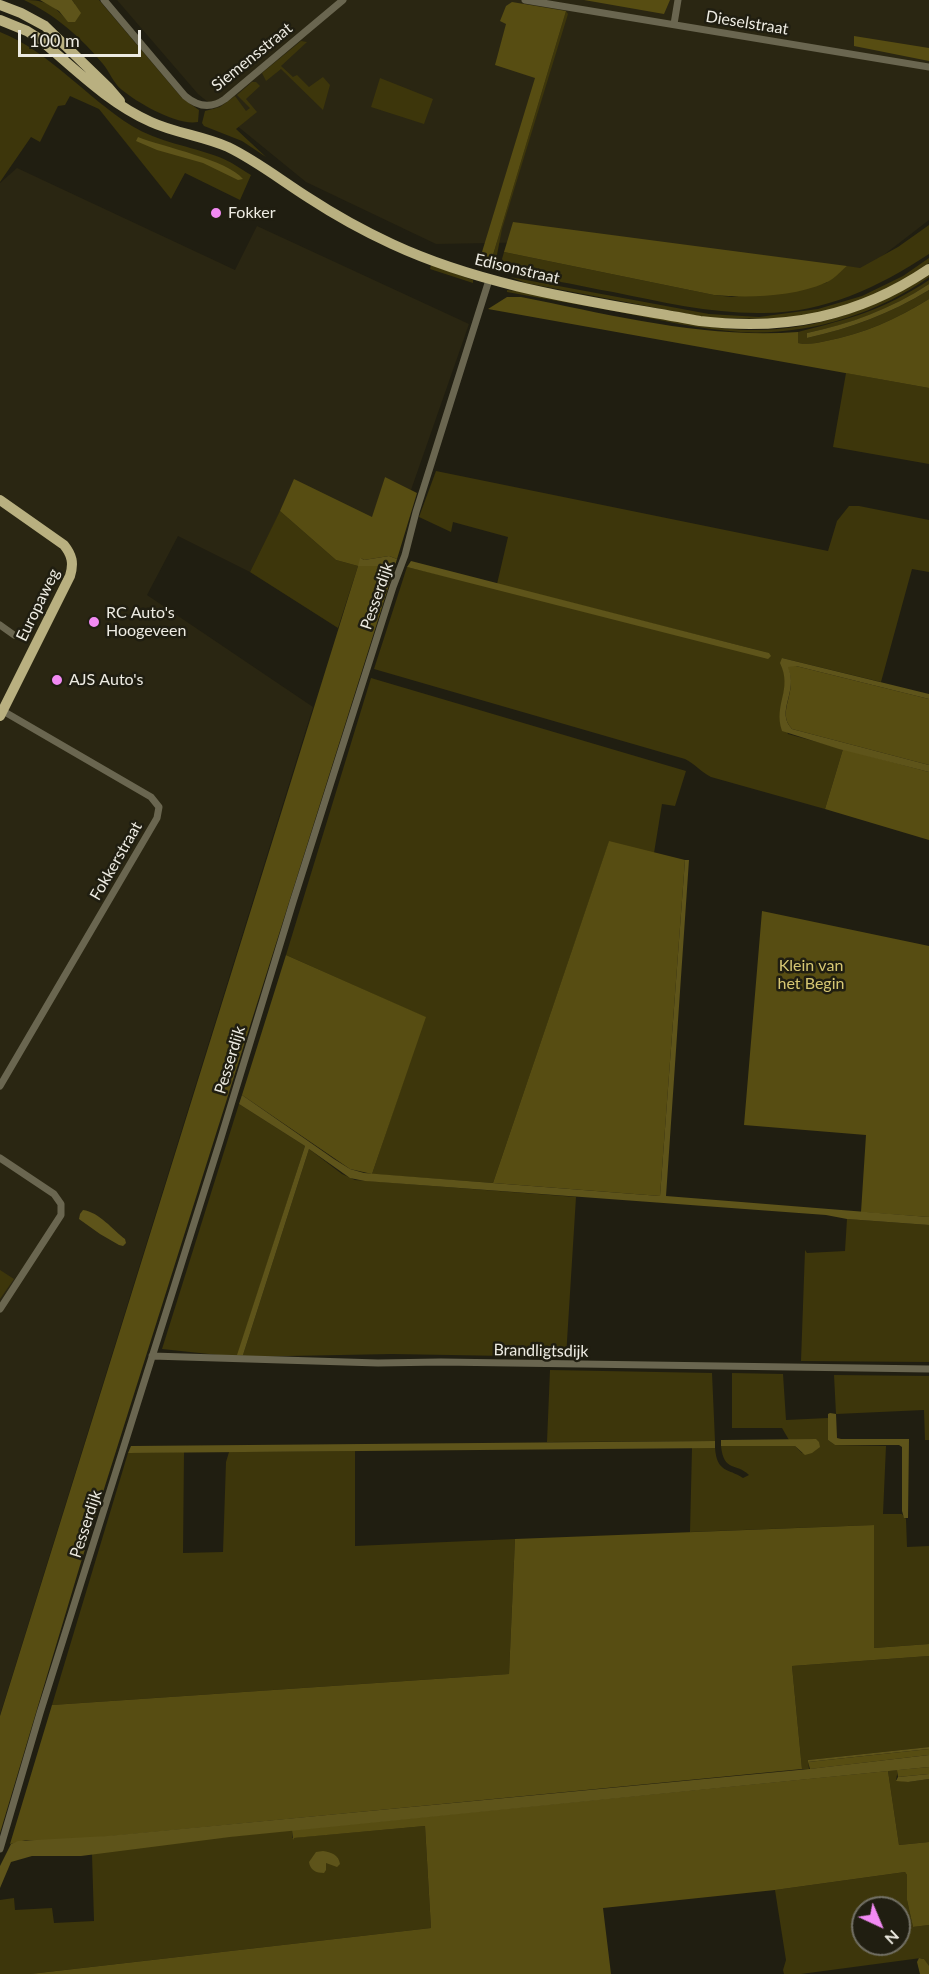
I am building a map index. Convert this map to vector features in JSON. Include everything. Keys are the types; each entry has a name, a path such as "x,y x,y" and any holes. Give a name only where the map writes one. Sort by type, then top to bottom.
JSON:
{"main road":[{"name":"Edisonstraat","path":"0,5 21,13 45,27 108,87 124,107"},
{"name":"Edisonstraat","path":"0,20 27,31 105,95 149,121 228,148 251,160 337,215 395,245 489,280 700,321 730,325 757,325 789,323 846,311 910,282 929,269"},
{"name":"Europaweg","path":"0,500 64,545 71,554 73,566 1,713"}],"street":[{"name":"Siemensstraat","path":"104,0 185,96 192,102 203,106 217,104 225,99 342,0"},
{"name":"Dieselstraat","path":"525,0 573,4 674,24 929,67"},
{"path":"674,24 678,0"},
{"name":"Pesserdijk","path":"0,1849 40,1713 292,902 405,555 416,512 489,280"},
{"path":"0,625 14,635"},
{"name":"Fokkerstraat","path":"0,1086 157,818 159,807 151,797 1,713"},
{"path":"0,1158 54,1194 61,1204 61,1215 0,1309"},
{"name":"Brandligtsdijk","path":"152,1356 378,1363 929,1369"}],"shaded area":[{"path":"24,0 49,5 69,22 75,22 75,4 72,0 99,0 182,98 199,110 198,122 180,121 169,117 129,95 119,87 103,64 77,36 46,12"},
{"path":"40,0 72,0 81,13 75,22 68,22 59,11"},
{"path":"117,0 929,0 929,220 859,274 547,242 436,244 306,182 198,94"},
{"path":"566,11 568,14 502,229 496,260 504,273 480,265 483,261 490,265"},
{"path":"0,32 52,63 132,126 163,140 223,159 251,175 240,200 185,173 171,199 99,109 70,96 65,105 58,106 40,142 31,137 0,182"},
{"path":"301,41 307,42 281,66 293,77 297,75 309,87 323,77 330,85 323,110 281,69 266,81 262,73"},
{"path":"380,78 433,99 424,124 371,107"},
{"path":"252,82 260,86 246,99 257,112 236,129 266,157 242,141 204,126 202,123 205,111 220,107 235,96 246,111 250,108 237,95"},
{"path":"138,137 210,160 235,172 243,179 238,180 203,163 157,150 136,141"},
{"path":"17,168 235,270 257,226 469,324 411,490 385,477 358,566 280,512 250,572 178,536 147,595 313,707 0,1715 0,183"},
{"path":"929,225 929,254 910,266 850,296 786,312 744,313 706,309 526,277 509,273 502,259 504,252 732,297 826,283 847,266 860,268 898,247"},
{"path":"929,258 929,263 909,277 874,295 833,310 785,319 709,318 526,283 510,277 709,314 759,317 818,309 862,296 903,276"},
{"path":"431,265 473,280 473,283 430,269"},
{"path":"929,275 908,290 863,312 814,326 765,332 725,331 507,292 507,290 526,292 711,327 771,330 819,322 865,308"},
{"path":"929,280 929,284 915,293 885,308 855,320 807,333 807,338 870,319 929,290 929,299 905,313 866,330 840,338 812,344 798,343 798,332 866,312 897,299"},
{"path":"929,284 929,290 885,313 855,325 807,338 807,333 870,314 900,301"},
{"path":"846,373 929,388 929,464 833,447"},
{"path":"436,471 828,551 837,521 849,506 929,520 929,572 912,569 881,682 782,658 786,679 780,717 788,734 843,749 825,809 711,777 685,759 374,669 407,567 769,653 497,584 508,537 453,522 451,532 419,517"},
{"path":"280,511 336,560 358,566 338,628 250,572"},
{"path":"389,556 397,559 395,566 358,566 360,558 364,560"},
{"path":"411,561 769,653 771,656 768,659 407,567"},
{"path":"782,658 929,694 929,699 796,666 788,667 791,685 786,715 787,722 792,729 929,765 929,772 839,749 782,731 780,713 785,681 780,663"},
{"path":"371,678 686,771 675,806 662,804 654,853 609,842 493,1183 372,1174 425,1017 286,955"},
{"path":"685,860 689,860 666,1196 929,1217 929,1225 847,1219 826,1215 365,1181 350,1178 309,1149 243,1355 237,1355 305,1146 239,1104 242,1095 334,1159 350,1169 364,1173 660,1196"},
{"path":"239,1104 305,1146 238,1354 243,1355 309,1149 342,1174 355,1180 576,1197 566,1357 392,1354 237,1357 162,1349"},
{"path":"83,1210 100,1218 125,1239 126,1243 123,1246 119,1245 79,1219"},
{"path":"847,1219 929,1225 929,1362 801,1361 805,1250 807,1253 845,1251"},
{"path":"0,1270 14,1279 0,1299"},
{"path":"550,1370 712,1373 715,1441 547,1442"},
{"path":"732,1373 783,1374 786,1420 828,1418 828,1440 835,1445 886,1446 883,1514 902,1514 906,1519 907,1547 929,1546 929,1644 874,1648 874,1525 690,1532 692,1448 715,1448 721,1466 743,1478 749,1475 728,1464 721,1446 795,1446 802,1453 816,1439 789,1440 782,1428 732,1428"},
{"path":"834,1375 929,1376 929,1440 925,1440 924,1410 836,1414"},
{"path":"828,1414 836,1414 837,1438 909,1439 908,1518 904,1518 902,1511 902,1447 899,1445 835,1445 828,1440"},
{"path":"816,1439 820,1447 805,1455 795,1446 721,1446 721,1440"},
{"path":"715,1441 715,1448 128,1453 131,1446"},
{"path":"355,1451 355,1546 515,1539 509,1674 52,1705 128,1453 184,1452 183,1553 223,1552 226,1462 229,1452"},
{"path":"929,1656 929,1747 808,1760 809,1769 802,1769 792,1666"},
{"path":"929,1747 929,1749 808,1762 808,1760"},
{"path":"929,1755 929,1767 230,1837 81,1856 32,1856 11,1862 0,1888 0,1866 11,1844 18,1841 107,1836 809,1769"},
{"path":"898,1770 896,1780 908,1782 929,1779 929,1842 899,1845 888,1771"},
{"path":"929,1774 929,1779 896,1781 898,1777"},
{"path":"425,1826 431,1928 30,1974 0,1974 0,1900 14,1898 15,1910 52,1908 54,1923 94,1921 92,1854 148,1845 292,1830 292,1838"},
{"path":"316,1852 334,1854 340,1864 337,1867 326,1863 324,1873 314,1871 309,1862"},
{"path":"905,1872 907,1896 851,1896 851,1956 911,1956 911,1918 913,1927 929,1925 929,1968 921,1958 801,1974 784,1974 786,1960 775,1890"}],"green space":[{"path":"584,0 670,0 664,14"},
{"path":"512,2 566,11 490,265 483,261 482,252 535,78 495,65 506,24 500,21 506,6"},
{"path":"854,36 929,48 929,61 854,46"},
{"path":"513,222 847,266 828,282 799,291 755,296 714,295 504,252"},
{"path":"507,297 521,297 624,318 693,329 763,333 798,332 798,343 805,344 840,338 866,330 905,313 929,299 929,388 488,309"},
{"path":"385,477 417,493 397,559 389,556 364,560 361,558 369,566 395,566 81,1562 0,1833 0,1716 358,566 336,560 280,511 294,479 372,517"},
{"path":"787,666 796,666 929,699 929,765 792,729 787,722 786,715 791,684"},
{"path":"843,749 929,772 929,840 825,809"},
{"path":"609,841 685,860 660,1196 493,1183"},
{"name":"Klein van het Begin","path":"762,911 929,946 929,1217 861,1212 866,1135 744,1125"},
{"path":"286,955 426,1017 372,1174 350,1169 242,1095"},
{"path":"874,1525 874,1648 929,1644 929,1656 792,1666 802,1769 81,1839 26,1840 10,1844 52,1705 509,1674 515,1539"},
{"path":"929,1749 929,1755 810,1769 808,1762"},
{"path":"929,1767 929,1774 898,1777 897,1770"},
{"path":"888,1771 899,1845 929,1842 929,1925 913,1927 911,1896 907,1896 905,1872 775,1890 603,1908 611,1974 30,1974 431,1928 425,1826 294,1838 293,1840 292,1830"},
{"path":"919,1958 924,1959 929,1966 929,1974 920,1974 917,1962"}],"place":[{"name":"Fokker","path":"216,213"},
{"name":"RC Auto's Hoogeveen","path":"94,622"},
{"name":"AJS Auto's","path":"57,680"}]}
